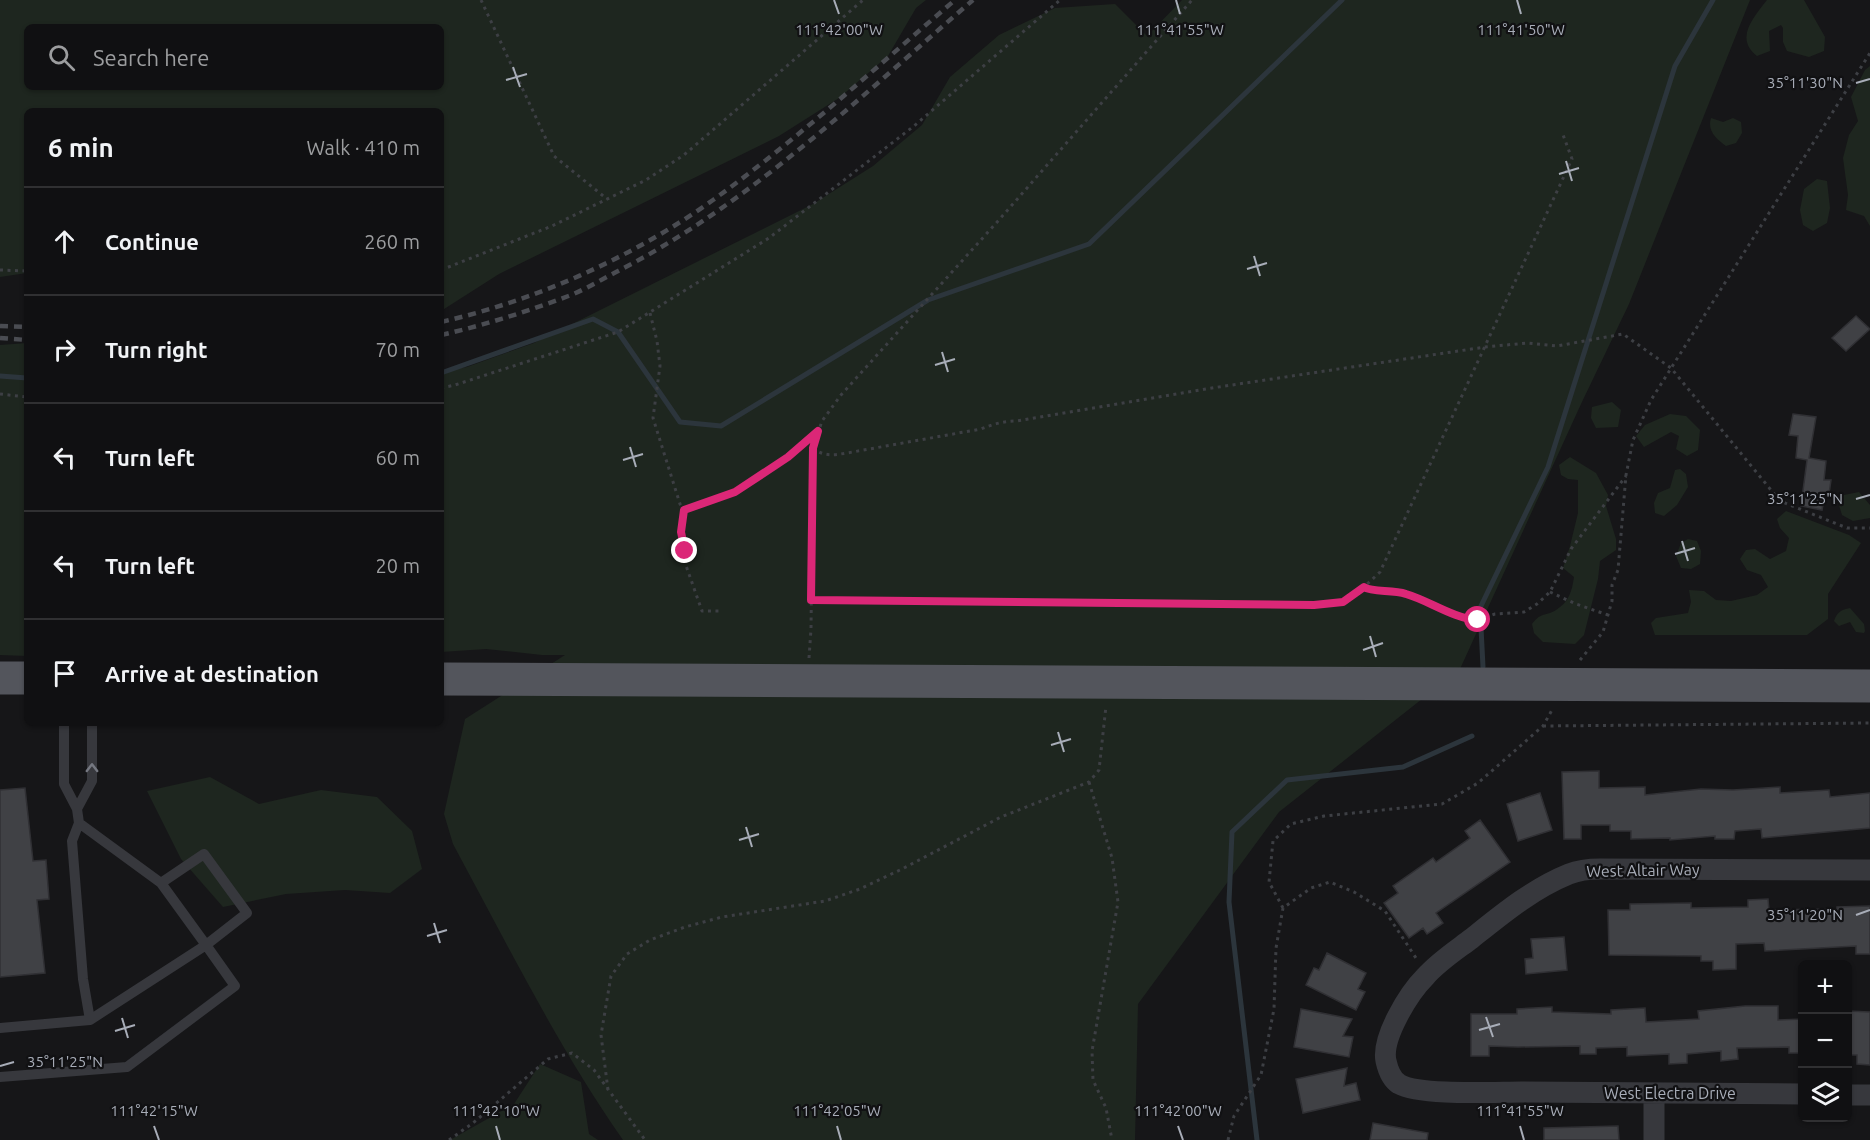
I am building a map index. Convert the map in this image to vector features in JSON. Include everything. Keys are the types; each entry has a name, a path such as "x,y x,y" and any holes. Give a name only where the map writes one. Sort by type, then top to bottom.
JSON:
{"main road":[{"path":"0,678 24,678"},
{"path":"444,679 1870,686"}],"street":[{"name":"West Altair Way","path":"1395,1082 1385,1057 1386,1047 1390,1034 1409,998 1427,974 1520,902 1553,881 1581,870 1600,869 1870,870"},
{"name":"West Electra Drive","path":"1395,1082 1413,1088 1456,1092 1798,1094"},
{"path":"1654,1093 1654,1140"},
{"path":"1852,1095 1870,1095"}],"lane":[{"path":"64,726 64,784 77,809 79,823 72,841 83,979 90,1020"},
{"path":"77,809 92,782 93,726"},
{"path":"0,1077 127,1067 236,986 161,883 79,823"},
{"path":"0,1028 90,1020 206,945 247,913 204,854 161,883"}],"path":[{"path":"481,0 554,156 607,199"},
{"path":"444,269 552,226 646,180 684,155 863,0"},
{"path":"444,387 618,332 650,313 769,238 914,126 1060,0"},
{"path":"811,629 813,448 822,421 841,395 998,222 1192,0"},
{"path":"1581,659 1603,632 1612,602 1612,585 1618,570 1626,475 1633,440 1651,400 1870,54"},
{"path":"811,600 1314,605 1343,602 1380,572 1485,347 1572,159 1562,132"},
{"path":"0,270 24,271"},
{"path":"650,313 660,366 653,418 680,504 684,510 681,532 685,551 683,557 702,611 722,611"},
{"path":"813,448 819,454 847,453 981,429 1007,421 1212,388 1485,347 1527,344 1557,346 1623,334 1671,368 1780,501 1847,528 1870,528"},
{"path":"0,394 24,397"},
{"path":"684,510 735,492 788,457 818,431"},
{"path":"1364,587 1368,590 1393,590 1408,594 1446,611 1478,620 1495,614 1524,612 1550,592 1570,549 1626,475"},
{"path":"1550,592 1608,615"},
{"path":"608,1090 601,1035 611,976 627,954 650,940 685,927 722,917 825,901 860,889 1001,817 1089,782 1099,770 1109,681"},
{"path":"1228,1140 1234,1116 1261,1075 1274,1009 1276,948 1283,908 1269,882 1273,841 1291,824 1324,816 1442,804 1478,783 1543,726 1870,723"},
{"path":"1089,782 1112,858 1118,902 1092,1052 1093,1080 1106,1108 1113,1140"},
{"path":"1283,908 1311,888 1330,882 1354,892 1385,911 1427,974"},
{"path":"449,1140 473,1123 548,1059 572,1053 594,1070 645,1140"}],"shaded area":[{"path":"0,0 926,0 916,8 888,56 839,98 779,136 499,274 444,309 444,108 24,108 24,273 0,277"},
{"path":"1182,0 1750,0 1629,304 1460,669 1279,812 1138,1004 1135,1140 623,1140 599,1105 534,995 453,844 444,814 465,719 565,655 486,649 444,652 444,371 467,367 534,343 813,204 873,166 922,125 950,77 999,35 1055,8 1115,4 1147,36"},
{"path":"1767,0 1804,0 1825,37 1824,51 1809,57 1787,51 1783,42 1781,25 1769,31 1770,51 1757,56 1747,42 1748,28"},
{"path":"1870,66 1870,226 1864,216 1846,210 1848,195 1843,158 1849,135 1858,121 1851,97 1865,70"},
{"path":"1711,118 1723,122 1733,118 1741,122 1742,133 1736,143 1726,146 1716,137 1711,131"},
{"path":"1817,179 1827,181 1830,208 1827,223 1813,231 1803,225 1800,210 1804,189"},
{"path":"24,343 24,656 0,655 0,345"},
{"path":"1612,402 1621,410 1618,427 1596,428 1591,418 1592,407"},
{"path":"1670,414 1686,416 1700,430 1698,450 1687,456 1676,449 1679,436 1671,432 1644,447 1636,436 1645,425"},
{"path":"1570,457 1596,473 1608,495 1606,506 1616,539 1616,550 1600,561 1598,579 1584,635 1575,644 1543,642 1534,633 1532,624 1541,616 1560,607 1567,600 1572,587 1574,577 1563,568 1578,513 1578,480 1568,479 1561,475 1559,465"},
{"path":"1680,469 1686,474 1688,487 1677,505 1664,516 1655,513 1654,503 1658,493 1670,488 1675,470"},
{"path":"1859,492 1870,505 1870,518 1853,521 1842,515 1838,502 1844,495"},
{"path":"1786,511 1849,535 1861,543 1828,594 1828,619 1807,635 1655,635 1651,623 1656,618 1688,613 1691,602 1689,590 1704,591 1716,600 1731,601 1757,595 1768,587 1761,575 1747,570 1740,559 1746,550 1755,549 1770,559 1786,551 1789,538 1780,528 1777,519"},
{"path":"1688,539 1697,541 1701,551 1700,564 1691,569 1681,568 1676,556 1681,543"},
{"path":"1850,608 1864,624 1864,633 1856,632 1850,622 1839,626 1834,621 1836,615"},
{"path":"210,777 259,804 321,790 377,797 412,831 422,869 390,893 345,890 286,894 223,907 181,859 147,791"},
{"path":"540,1064 581,1082 589,1134 598,1140 450,1140 514,1104"}],"building":[{"path":"1856,316 1870,329 1846,351 1832,338"},
{"path":"1793,414 1816,417 1809,458 1826,461 1824,480 1831,480 1829,494 1825,494 1822,510 1801,506 1807,460 1796,458 1798,436 1789,435"},
{"path":"1599,771 1599,788 1645,787 1645,795 1701,789 1733,790 1780,787 1780,793 1829,790 1830,797 1870,793 1870,828 1762,838 1761,829 1735,831 1734,839 1715,839 1715,836 1670,840 1670,838 1631,839 1631,831 1610,831 1610,825 1581,825 1581,839 1564,839 1562,772"},
{"path":"25,788 33,861 46,860 49,899 37,900 45,973 0,977 0,790"},
{"path":"1540,793 1552,830 1518,841 1507,804"},
{"path":"1480,820 1510,862 1436,913 1443,923 1427,934 1423,928 1409,938 1384,903 1398,893 1393,886 1433,858 1436,862 1470,838 1465,831"},
{"path":"1768,899 1769,910 1870,906 1870,954 1856,954 1856,946 1765,951 1764,943 1736,944 1736,969 1713,970 1713,961 1701,961 1701,956 1609,955 1608,910 1630,910 1630,904 1691,903 1691,908 1748,907 1748,900"},
{"path":"1564,937 1567,970 1526,974 1525,959 1533,958 1531,939"},
{"path":"1327,953 1366,973 1358,989 1365,992 1356,1010 1306,985 1314,968 1319,970"},
{"path":"1745,1006 1778,1006 1778,1020 1798,1019 1798,1053 1789,1053 1789,1047 1737,1048 1738,1059 1721,1061 1721,1051 1687,1054 1687,1063 1669,1064 1669,1054 1627,1056 1627,1047 1596,1048 1596,1054 1580,1054 1580,1046 1489,1046 1489,1056 1471,1056 1471,1014 1517,1014 1517,1009 1552,1007 1552,1012 1611,1014 1611,1010 1645,1008 1646,1022 1699,1019 1698,1011"},
{"path":"1301,1009 1352,1019 1343,1036 1353,1037 1349,1057 1294,1047"},
{"path":"1852,1011 1870,1012 1870,1065 1857,1064 1857,1055 1852,1055"},
{"path":"1347,1068 1344,1086 1356,1083 1360,1100 1303,1113 1296,1079"},
{"path":"1373,1123 1428,1133 1427,1140 1370,1140"},
{"path":"1618,1126 1619,1140 1544,1140 1544,1128"}],"waterway":[{"path":"444,372 593,319 618,332 680,422 721,426 928,300 1089,244 1342,0"},
{"path":"1483,667 1480,608 1548,467 1675,66 1713,0"},
{"path":"0,376 24,378"},
{"path":"1257,1140 1229,902 1232,832 1287,780 1403,767 1472,736"}],"railway":[{"path":"444,321 513,302 548,289 617,258 682,221 775,153 955,0"},
{"path":"444,334 507,317 571,295 668,243 715,213 804,146 973,0"},
{"path":"0,326 24,327"},
{"path":"0,338 24,340"}],"route":[{"path":"685,551 681,532 684,510 735,492 788,457 818,431 813,448 811,600 1314,605 1343,602 1364,587 1368,590 1393,590 1408,594 1446,611 1478,620"}]}
